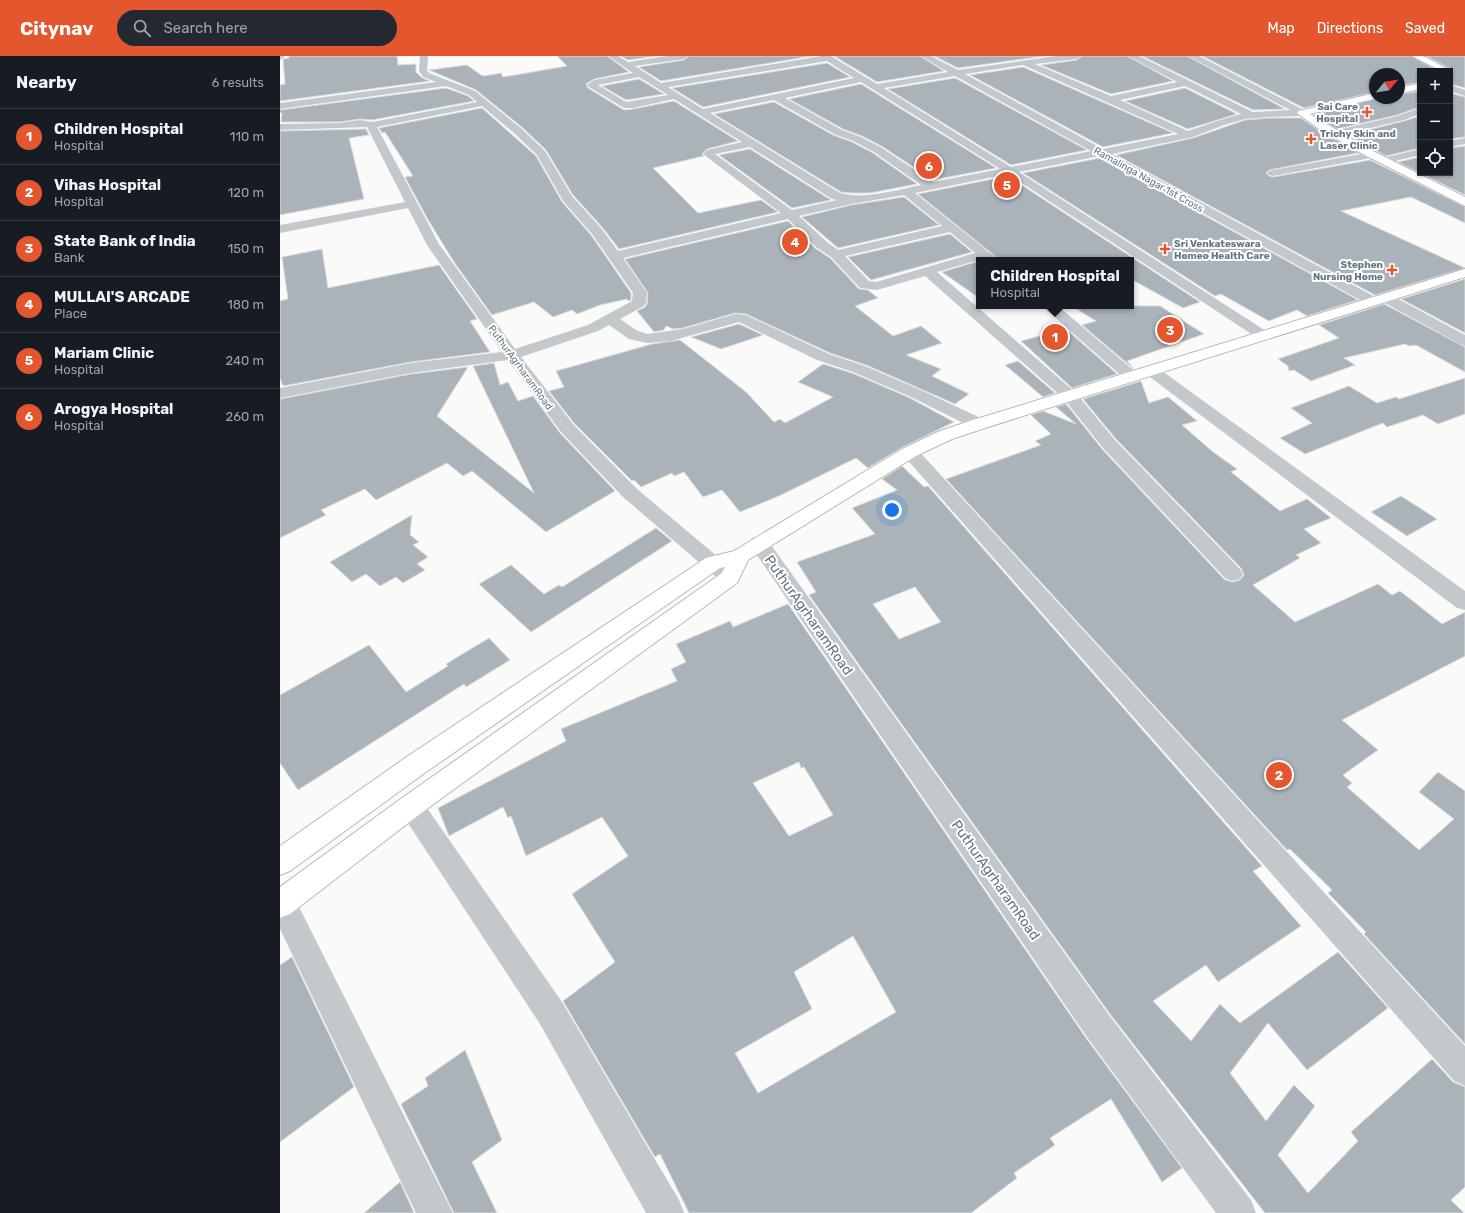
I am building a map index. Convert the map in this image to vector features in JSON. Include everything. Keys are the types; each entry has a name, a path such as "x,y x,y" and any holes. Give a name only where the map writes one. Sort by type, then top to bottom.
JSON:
{"main road":[{"path":"1416,56 1439,68"},
{"path":"1405,90 1417,87"},
{"path":"1302,113 1369,97"},
{"path":"1302,113 1333,134 1465,202"},
{"path":"281,903 722,570 750,550 910,452 946,435 979,424 1465,273"},
{"path":"280,862 417,764 722,570"}],"street":[{"path":"280,392 411,368 512,355 593,328 639,303 640,292 597,231 567,198 542,153 472,93 433,78 423,71 424,56"},
{"path":"612,56 836,196 851,200"},
{"path":"626,65 684,56"},
{"name":"Ramalinga Nagar 1st Cross","path":"925,56 1101,152 1380,300 1465,341"},
{"path":"876,87 956,73 1077,56"},
{"path":"1132,56 1252,115"},
{"path":"1192,56 1302,113"},
{"path":"659,86 826,57 1132,249 1264,336"},
{"path":"1024,63 1189,134"},
{"path":"640,74 594,83 592,85 624,105 633,105 676,96"},
{"path":"702,112 863,79"},
{"path":"280,106 447,83"},
{"path":"1110,99 1186,83"},
{"path":"1453,89 1465,93"},
{"path":"776,97 838,132 857,139 878,150 932,187"},
{"name":"PuthurAgrharamRoad","path":"346,98 412,204 433,245 566,428 630,493 722,570"},
{"path":"1454,101 1465,98"},
{"path":"280,127 304,125 342,126 358,119 484,103"},
{"path":"1333,134 1400,118 1417,112"},
{"path":"615,256 851,200 932,187 1189,134 1235,118 1252,115 1302,113"},
{"path":"1453,143 1465,141"},
{"path":"752,143 711,152 708,154 791,215 821,244 836,254 865,284 877,286 927,271 976,260"},
{"path":"1383,161 1417,153"},
{"path":"1273,173 1372,155"},
{"path":"906,191 988,257"},
{"path":"280,229 412,204"},
{"path":"836,254 952,228"},
{"path":"927,271 1070,396 1109,444 1233,574"},
{"path":"1053,309 1132,377"},
{"path":"609,319 639,338 651,339 688,332 735,318 741,318 824,357 859,369 917,394 979,424"},
{"path":"1152,371 1465,602"},
{"path":"910,452 1465,1070"},
{"name":"PuthurAgrharamRoad","path":"750,550 1098,1026 1238,1213"},
{"path":"411,806 551,1013 666,1213"},
{"path":"281,903 435,1213"}],"building":[{"path":"289,56 397,56 398,65 416,64 416,72 422,78 430,81 280,101 280,85 285,84 283,59 289,58"},
{"path":"557,56 607,56 629,72 594,79 586,84 588,88 624,110 674,101 738,141 707,149 702,154 704,156 653,168 698,213 761,200 778,212 619,249 602,227 573,195 546,150 523,128 476,90 429,70 467,65 481,75 485,76 501,73 503,77 567,66"},
{"path":"621,56 657,56 628,60"},
{"path":"689,56 812,56 661,81 639,67 684,60"},
{"path":"834,56 920,56 944,71 877,82"},
{"path":"934,56 1045,56 958,68"},
{"path":"1082,56 1127,56 1173,81 1111,94 1041,65 1077,60"},
{"path":"1142,56 1187,56 1285,109 1253,110"},
{"path":"1202,56 1411,56 1433,68 1417,68 1417,83 1405,85 1405,68 1369,68 1369,93 1304,108"},
{"path":"1426,56 1465,56 1465,88 1453,85 1453,68 1449,68"},
{"path":"827,63 850,77 703,107 672,88"},
{"path":"1023,67 1173,133 1103,147 970,75"},
{"path":"955,78 1087,150 1011,165 888,89"},
{"path":"639,79 664,94 626,100 602,86"},
{"path":"861,84 996,168 933,180 883,147 862,136 843,129 789,99"},
{"path":"446,88 468,96 474,101 372,120 360,119 340,122 281,122 282,113 280,113 280,110"},
{"path":"1185,88 1237,114 1188,129 1125,101"},
{"path":"1417,92 1417,108 1397,115 1337,129 1314,115 1369,101 1369,104 1405,104 1405,94"},
{"path":"1453,94 1465,97 1465,137 1453,139"},
{"path":"774,102 833,135 852,142 873,153 917,184 870,193 841,192 714,114"},
{"path":"482,108 536,156 562,202 591,235 631,293 631,300 628,301 627,299 600,305 577,314 572,310 553,317 534,302 492,315 454,262 427,218 405,177 413,176 385,132 382,133 379,128"},
{"path":"1417,117 1417,149 1386,156 1348,135"},
{"path":"1301,118 1358,153 1269,170 1266,173 1269,176 1273,177 1370,160 1465,207 1465,223 1411,197 1341,211 1465,268 1375,295 1116,155 1193,138 1245,120"},
{"path":"366,129 369,135 349,138 364,199 280,215 280,131"},
{"path":"1465,146 1465,195 1426,176 1453,176 1453,148"},
{"path":"750,149 831,200 792,208 719,155"},
{"path":"1100,158 1358,300 1307,316 1297,310 1269,321 1221,294 1215,296 1023,173"},
{"path":"1417,158 1417,172 1398,162"},
{"path":"1008,176 1131,257 996,257 918,194"},
{"path":"904,197 939,225 838,248 802,217 851,205"},
{"path":"788,221 815,248 830,258 859,289 868,290 878,298 855,306 893,336 921,326 942,343 906,355 941,369 932,376 969,394 955,404 866,365 830,353 746,314 735,313 683,328 673,329 666,326 664,330 654,332 637,311 645,307 647,304 648,293 625,259"},
{"path":"950,234 972,252 871,280 848,257"},
{"path":"322,249 328,288 439,265 477,319 470,321 490,352 411,362 283,386 280,378 280,301 288,299 282,257"},
{"path":"1134,259 1200,302 1183,308 1134,281"},
{"path":"976,262 976,296 942,272"},
{"path":"1465,279 1465,333 1401,299"},
{"path":"1384,304 1465,347 1465,372 1416,345 1409,346 1405,344 1344,358 1355,365 1311,381 1294,370 1289,371 1288,366 1278,359 1339,338 1319,325"},
{"path":"1134,306 1160,306 1204,334 1127,361 1134,369 1082,325 1096,321 1077,309 1134,309"},
{"path":"739,324 763,335 721,349 691,337"},
{"path":"1066,329 1117,374 1072,388 1021,341"},
{"path":"680,340 746,392 774,422 780,419 785,423 833,397 798,382 823,364 852,373 910,398 954,422 903,447 868,468 856,458 779,496 740,512 722,490 703,497 684,472 674,476 672,473 641,487 634,480 632,481 574,423 549,391 564,387 556,371 652,344"},
{"path":"1018,361 1055,393 1043,397 1005,365"},
{"path":"494,363 500,385 508,382 518,401 533,396 560,433 615,491 546,532 472,471 463,476 447,463 376,500 365,489 321,510 326,515 280,538 280,399 411,374 468,367 437,416 534,493 473,366"},
{"path":"1465,378 1465,414 1438,424 1423,415 1387,427 1383,423 1305,454 1280,438 1312,423 1291,408 1349,386 1377,403 1396,397 1399,399"},
{"path":"1141,381 1149,403 1168,397 1197,421 1182,425 1213,452 1237,469 1231,472 1280,511 1307,499 1331,518 1304,529 1321,543 1296,555 1300,558 1253,585 1295,622 1378,584 1392,595 1400,591 1442,624 1465,612 1465,656 1342,720 1378,750 1343,775 1352,783 1347,787 1419,850 1454,819 1419,792 1438,772 1465,791 1465,1044 1364,934 1366,932 1328,893 1332,890 1290,849 1287,850 946,479 1041,445 1035,441 1051,434 1031,415 1043,411 1076,424 1056,407 1066,404 1102,449 1225,580 1233,582 1240,580 1244,575 1241,568 1116,439 1083,399"},
{"path":"902,466 924,487 928,486 1262,866 1253,871 1301,926 1218,982 1206,965 1153,1001 1191,1041 1220,1004 1240,1023 1338,952 1388,1008 1307,1070 1268,1023 1230,1073 1266,1121 1294,1085 1315,1106 1278,1155 1308,1193 1358,1141 1351,1132 1432,1059 1453,1082 1465,1087 1465,1187 1451,1200 1464,1213 1265,1213 1110,1014 809,595 816,592 797,562 875,534 852,508 897,490 882,479","holes":["915,587 941,622 899,639 873,604"]},
{"path":"1401,496 1437,519 1407,536 1371,512"},
{"path":"412,515 410,535 419,542 413,545 428,557 417,564 425,570 403,583 396,577 380,586 366,574 352,582 330,562"},
{"path":"656,528 672,541 531,632 479,584 511,565 544,594 559,585 562,587"},
{"path":"788,604 1086,1038 1182,1168 1162,1182 1111,1099 1050,1138 1055,1145 1014,1173 1017,1178 971,1213 689,1213 660,1154 655,1157 563,1001 615,962 572,894 628,856 602,817 526,856 511,816 508,818 503,807 449,836 438,808 566,741 561,729 677,681 671,669 686,662 676,644 730,621 733,627","holes":["799,762 801,768 804,767 833,815 789,836 753,783","853,936 896,1012 758,1093 735,1053 812,1009 794,972"]},
{"path":"489,638 510,660 466,687 464,684 298,790 280,763 280,695 369,645 406,692 448,666 446,664"},
{"path":"292,957 354,1087 280,1142 280,965"},
{"path":"465,1050 502,1140 472,1162 497,1213 454,1213 401,1104 428,1086 425,1078"},
{"path":"400,1182 414,1213 364,1213"}],"place":[{"name":"Sai Care Hospital","path":"1367,112"},
{"name":"Trichy Skin and Laser Clinic","path":"1311,139"},
{"name":"Arogya Hospital","path":"929,166"},
{"name":"Mariam Clinic","path":"1007,185"},
{"name":"MULLAI'S ARCADE","path":"795,242"},
{"name":"Sri Venkateswara Homeo Health Care","path":"1165,249"},
{"name":"Stephen Nursing Home","path":"1392,270"},
{"name":"State Bank of India","path":"1170,330"},
{"name":"Children Hospital","path":"1055,337"},
{"name":"Vihas Hospital","path":"1279,775"}]}
